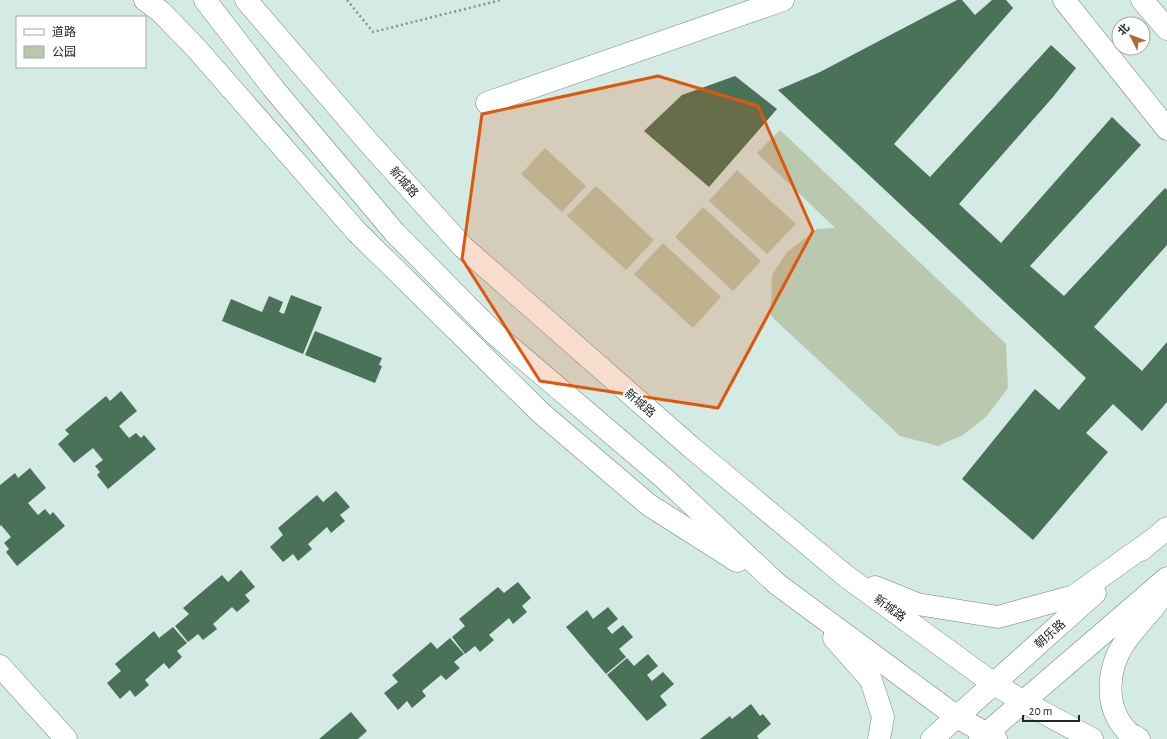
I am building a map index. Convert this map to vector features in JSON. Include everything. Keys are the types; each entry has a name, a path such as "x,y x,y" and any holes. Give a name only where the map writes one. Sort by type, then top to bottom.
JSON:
{"street":[{"path":"145,0 161,12 196,48 356,231 541,413 649,505 788,592 828,631 871,680 882,717 878,739"},
{"path":"205,0 273,88 395,232 496,335 665,480 777,584 957,717 987,737 1024,702 1167,578"},
{"name":"新城路","path":"246,0 369,143 463,247 692,448 848,577 994,684 1092,739"},
{"path":"487,102 783,0"},
{"path":"1064,0 1167,129"},
{"path":"1142,0 1167,29"},
{"path":"848,577 918,604 998,617 1074,596 1159,535"},
{"name":"朝乐路","path":"932,739 1159,535"},
{"path":"1139,739 1126,731 1114,710 1110,694 1113,666 1124,643 1167,589"},
{"path":"0,666 66,739"}],"path":[{"path":"347,0 373,32 501,0"}],"highlighted area":[{"path":"658,76 758,106 813,231 718,408 540,381 462,259 482,114"}],"green space":[{"path":"780,130 1006,344 1008,388 986,417 963,435 938,446 900,436 771,316 772,275 787,252 817,229 835,228 757,153"},
{"path":"545,148 586,186 562,212 521,174"},
{"path":"737,170 796,224 767,254 709,201"},
{"path":"596,186 654,240 626,270 567,216"},
{"path":"703,207 761,261 733,291 675,237"},
{"path":"663,243 721,297 693,328 634,274"}],"building":[{"path":"957,0 962,0 975,15 992,0 1006,0 1013,8 894,144 930,177 1051,45 1076,68 1053,97 959,204 1001,243 1112,117 1141,145 1030,266 1064,296 1165,188 1167,190 1167,245 1094,327 1142,371 1167,342 1167,402 1142,431 1113,404 1086,433 1108,452 1033,540 962,479 1035,389 1059,410 1086,378 778,90 820,72"},
{"path":"735,76 777,109 709,187 644,131 682,95"},
{"path":"291,295 322,307 303,354 222,321 231,299 262,312 269,296 283,302 279,312 284,314"},
{"path":"315,331 382,358 379,365 382,366 375,383 305,355"},
{"path":"121,391 137,411 119,426 129,438 136,433 141,438 144,435 156,449 108,489 97,475 100,472 95,466 103,460 93,448 74,463 58,444 69,434 65,430 106,396 110,401"},
{"path":"30,468 46,488 28,503 38,515 45,509 50,515 53,512 65,526 17,566 6,552 9,549 4,543 11,537 1,525 0,526 0,485 15,473 18,478"},
{"path":"336,491 350,507 340,515 345,521 331,533 327,527 308,544 312,549 298,561 293,554 283,562 270,547 283,535 278,528 317,495 323,502"},
{"path":"241,570 255,587 245,595 250,601 237,612 232,607 213,624 217,629 203,640 198,634 188,642 175,626 189,614 183,608 222,575 228,582"},
{"path":"518,582 531,598 522,606 527,612 513,624 509,618 489,635 494,640 480,652 475,646 465,654 452,637 465,626 459,619 498,587 504,593"},
{"path":"608,607 618,619 607,628 612,634 623,625 633,637 619,649 626,657 606,674 566,627 587,610 593,619"},
{"path":"173,627 187,643 177,651 182,657 169,669 164,663 145,680 149,685 135,697 130,690 120,699 107,683 121,671 115,664 154,631 159,638"},
{"path":"450,638 464,654 454,662 460,668 446,680 441,675 422,691 426,696 412,708 407,701 398,710 384,693 398,682 392,675 431,642 437,649"},
{"path":"648,654 658,666 647,675 652,681 663,672 674,684 660,696 667,705 647,721 607,675 627,658 634,666"},
{"path":"751,704 760,716 763,714 771,724 757,736 759,739 700,739 730,716 732,719"},
{"path":"351,712 367,731 358,739 319,739"}]}
